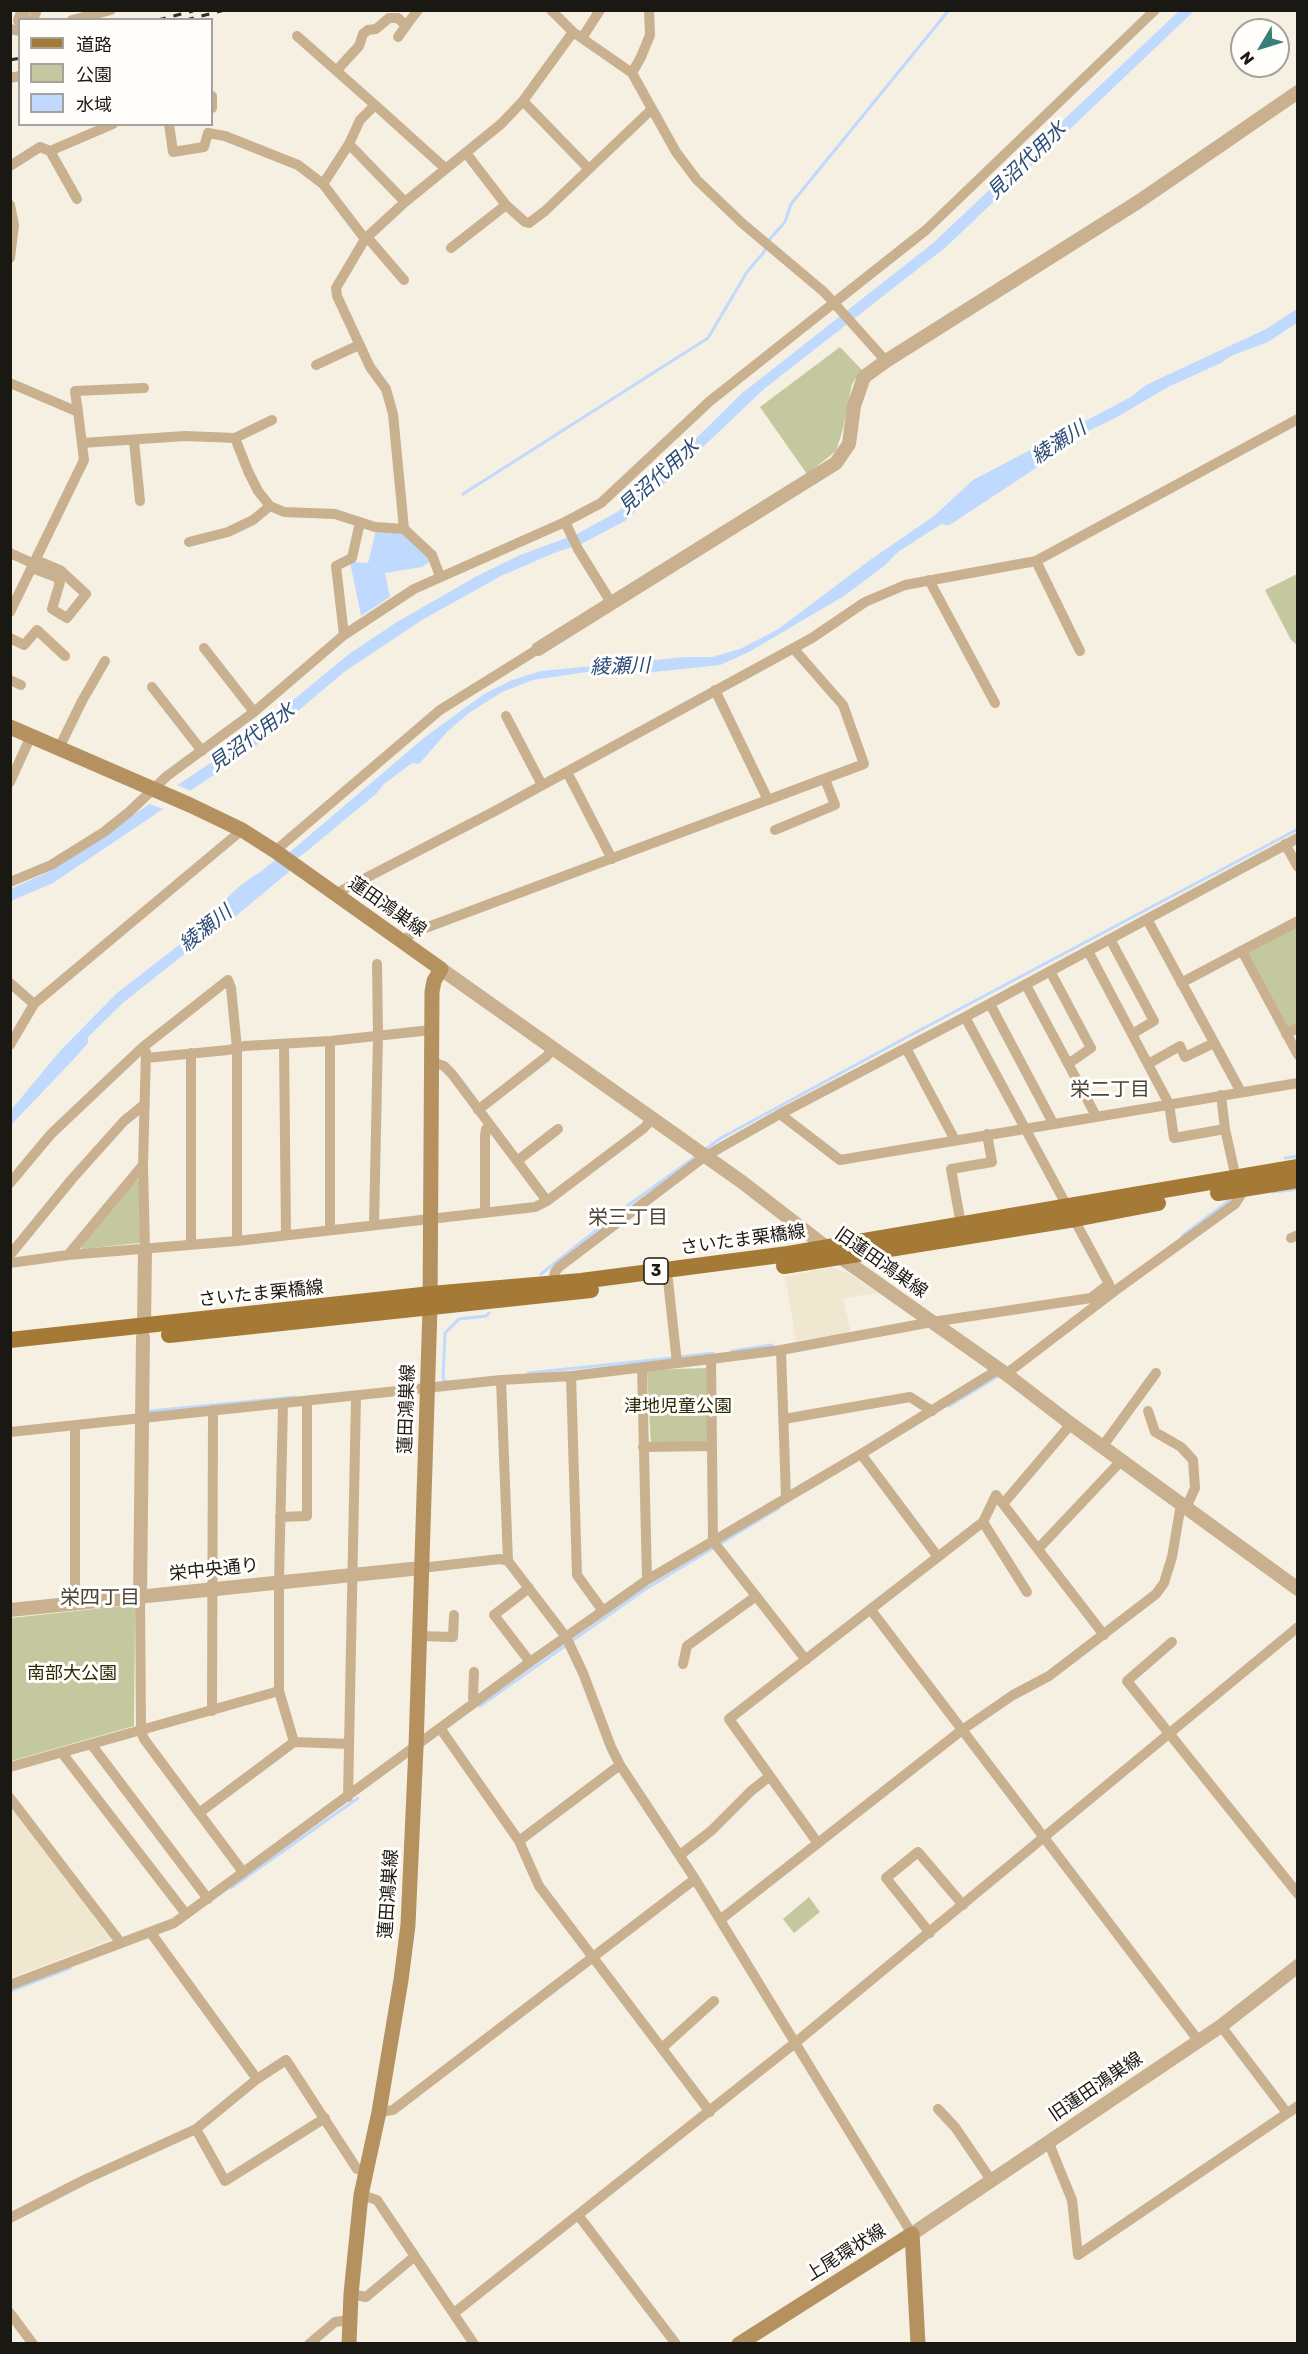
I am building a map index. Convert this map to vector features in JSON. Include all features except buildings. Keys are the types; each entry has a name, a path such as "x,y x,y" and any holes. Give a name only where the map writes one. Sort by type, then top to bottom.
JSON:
{"main road":[{"name":"蓮田鴻巣線","path":"10,727 242,830 441,969 434,981 431,1030 430,1301 408,1925 379,2112 361,2195 351,2294 349,2343"},
{"name":"さいたま栗橋線","path":"430,1301 553,1282 616,1276 962,1231 1240,1183 1298,1167"},
{"name":"さいたま栗橋線","path":"1240,1183 1298,1180"},
{"name":"さいたま栗橋線","path":"10,1351 143,1332 430,1301 668,1280 841,1257 962,1231"},
{"name":"さいたま栗橋線","path":"10,1340 143,1332"},
{"name":"上尾環状線","path":"739,2343 912,2234 918,2343"}],"street":[{"path":"80,18 111,10"},
{"path":"398,37 418,10"},
{"path":"551,10 577,35 632,72 676,152 697,180 742,223 824,292 886,361"},
{"path":"404,529 393,414 386,389 359,345 337,297 336,288 366,238 405,202 501,124 524,101 600,10"},
{"path":"632,72 650,35 649,10"},
{"path":"10,882 51,865 104,832 153,789 254,712 344,635 414,589 440,576 568,527 601,503 710,400 833,302 906,248 1155,10"},
{"path":"338,70 359,46 363,34 368,30 376,29 389,18 398,18 403,23 408,23"},
{"path":"297,36 338,70 446,169"},
{"path":"276,852 441,710 836,463 849,444 854,406 864,377 1138,202 1298,92"},
{"path":"524,101 588,168"},
{"path":"323,184 349,144 360,120 375,105"},
{"path":"466,153 506,205 529,223 545,211 652,109"},
{"path":"50,151 108,126"},
{"path":"169,126 173,152 204,147 209,129 298,165 323,184 366,238 404,280"},
{"path":"349,144 405,202"},
{"path":"10,166 40,147 50,151 77,199"},
{"path":"451,248 506,205"},
{"path":"10,258 11,210"},
{"path":"316,365 359,345"},
{"path":"10,383 78,412"},
{"path":"10,612 84,460 75,390 144,388"},
{"path":"335,894 567,772 793,648 828,628 865,602 905,585 1036,561 1298,419"},
{"path":"82,443 185,436 235,438 272,420"},
{"path":"235,438 248,471 270,506 284,512 335,514 375,527 404,529 432,555 440,576"},
{"path":"134,441 140,501"},
{"path":"189,542 228,532 253,520 270,506"},
{"path":"344,635 336,566 352,558 360,522"},
{"path":"568,527 612,604"},
{"path":"10,553 56,577 60,582 52,609 67,618 86,594 60,570 34,564"},
{"path":"1036,561 1080,651"},
{"path":"929,580 995,704"},
{"path":"10,638 24,645 38,630 65,656"},
{"path":"204,648 254,712"},
{"path":"403,942 412,933 864,764 843,705 793,648"},
{"path":"59,748 105,661"},
{"path":"152,687 201,751"},
{"path":"715,690 768,800"},
{"path":"506,717 542,785"},
{"path":"10,782 31,736"},
{"path":"567,772 612,859"},
{"path":"775,830 835,805 825,778"},
{"path":"10,1045 34,1004 242,830"},
{"path":"553,1282 555,1272 559,1267 699,1154 990,1004 1298,838"},
{"path":"1285,844 1298,867"},
{"path":"1147,919 1241,1092"},
{"path":"1181,983 1298,921"},
{"path":"1110,939 1154,1021 1132,1034"},
{"path":"1088,951 1169,1104 1174,1138 1225,1129"},
{"path":"1242,951 1298,1055"},
{"path":"374,1225 378,1035 377,964"},
{"name":"旧蓮田鴻巣線","path":"441,969 699,1154 742,1182 826,1247 1002,1372 1298,1589"},
{"path":"1050,971 1091,1048 1068,1064"},
{"path":"10,1183 51,1134 143,1047 228,980 231,988 237,1048 237,1241"},
{"path":"10,983 34,1004"},
{"path":"1026,985 1096,1116"},
{"path":"990,1004 1053,1123"},
{"path":"10,1432 501,1380 571,1376 782,1350 932,1322 1091,1298 1104,1293 1109,1284 965,1017"},
{"path":"1286,1034 1298,1028"},
{"path":"146,1058 431,1030"},
{"path":"330,1041 330,1229"},
{"path":"1148,1065 1180,1046 1185,1058 1215,1043"},
{"path":"284,1044 286,1235"},
{"path":"143,1047 146,1058 143,1165 145,1249 140,1597 141,1731 144,1739 243,1872"},
{"path":"906,1048 955,1140"},
{"path":"478,1110 553,1049"},
{"path":"191,1053 191,1245"},
{"path":"432,1062 444,1066 452,1074 547,1201"},
{"path":"780,1114 840,1160 1298,1083"},
{"path":"10,1985 174,1923 476,1701 647,1580 1002,1372 1104,1293 1234,1204 1240,1183 1225,1129 1221,1095"},
{"path":"10,1255 72,1179 124,1121 145,1104"},
{"path":"10,1263 68,1255 237,1241 535,1207 547,1201 644,1128 652,1119"},
{"path":"485,1213 484,1136 486,1129 490,1126"},
{"path":"517,1161 558,1129"},
{"path":"962,1231 951,1169 992,1162 987,1134"},
{"path":"68,1255 143,1165"},
{"path":"668,1280 676,1363"},
{"path":"782,1350 786,1498"},
{"path":"711,1359 713,1541 806,1660"},
{"path":"642,1367 647,1580"},
{"path":"1102,1447 1156,1373"},
{"path":"571,1376 577,1575 603,1611"},
{"path":"501,1380 508,1561 566,1637 620,1765 695,1879 912,2234"},
{"path":"348,1797 356,1397"},
{"path":"784,1419 910,1397 932,1411"},
{"path":"280,1517 307,1516 307,1401"},
{"path":"283,1404 279,1691 294,1742"},
{"path":"212,1711 213,1410"},
{"path":"720,1920 962,1730 1013,1695 1049,1676 1156,1594 1164,1583 1172,1557 1183,1506 1195,1488 1192,1460 1181,1447 1155,1431 1148,1411"},
{"path":"1003,1504 1071,1424"},
{"path":"75,1426 75,1603"},
{"path":"643,1447 712,1446"},
{"path":"861,1454 938,1557"},
{"path":"1038,1548 1121,1461"},
{"path":"817,1842 729,1719 983,1522 996,1495 1104,1635"},
{"path":"983,1522 1027,1592"},
{"path":"421,1568 500,1559 508,1561"},
{"name":"栄中央通り","path":"10,1610 421,1568"},
{"path":"529,1588 494,1615 530,1662"},
{"path":"683,1664 687,1646 756,1598"},
{"path":"871,1610 1198,2040"},
{"path":"419,1636 453,1637 454,1615"},
{"path":"454,2313 795,2043 1298,1627"},
{"path":"1173,1642 1127,1681 1298,1894"},
{"path":"474,1672 473,1698 476,1701"},
{"path":"10,1767 279,1691"},
{"path":"440,1728 519,1841 539,1886 710,2112"},
{"path":"199,1813 294,1742 349,1744"},
{"path":"91,1744 208,1899"},
{"path":"62,1753 186,1914"},
{"path":"519,1841 620,1765"},
{"path":"680,1855 711,1832 751,1791 770,1776"},
{"path":"10,1798 121,1943"},
{"path":"930,1933 886,1878 894,1871 918,1852 963,1905"},
{"path":"379,2112 393,2110 695,1879"},
{"path":"151,1933 257,2079"},
{"name":"旧蓮田鴻巣線","path":"912,2234 1221,2026 1298,1966"},
{"path":"662,2048 714,2001"},
{"path":"1221,2026 1287,2113"},
{"path":"10,2218 86,2179 196,2129 257,2079 286,2060 357,2169 365,2171"},
{"path":"1048,2141 1072,2200 1078,2255 1298,2106"},
{"path":"938,2109 955,2127 992,2180"},
{"path":"196,2129 225,2181 325,2118"},
{"path":"361,2195 377,2200 474,2343"},
{"path":"578,2216 676,2343"},
{"path":"351,2294 366,2297 414,2257"},
{"path":"10,2313 33,2343"},
{"path":"309,2343 335,2322 349,2320"}],"shaded area":[{"path":"831,1267 850,1274 877,1293 843,1298 851,1333 796,1341 785,1277"},
{"path":"10,1807 112,1939 11,1978 10,1978"}],"green space":[{"path":"840,347 862,370 852,384 836,451 807,474 760,407"},
{"path":"1297,574 1297,645 1291,640 1265,590"},
{"path":"1297,925 1297,1023 1289,1028 1248,952"},
{"path":"135,1178 140,1182 140,1243 82,1249 80,1244"},
{"name":"津地児童公園","path":"706,1368 709,1443 651,1446 647,1370"},
{"name":"南部大公園","path":"131,1605 135,1609 134,1726 11,1761 11,1618"},
{"path":"809,1897 820,1912 794,1933 783,1919"}],"water":[{"name":"見沼代用水","path":"1179,11 1194,11 946,247 764,389 625,521 581,544 501,576 422,620 344,672 265,739 233,762 53,883 11,901 11,889 50,871 246,739 349,654 397,622 477,576 520,555 577,534 619,511 741,394 933,243"},
{"path":"1297,309 1297,323 1268,342 1231,356 1221,363 1168,387 1119,416 1023,463 998,479 946,521 898,552 884,566 844,596 749,652 720,665 654,672 587,672 533,680 502,692 469,713 447,732 419,764 412,763 384,784 376,794 302,855 250,891 207,936 124,1002 88,1037 88,1043 11,1125 11,1110 60,1051 117,993 188,938 235,890 253,876 270,869 425,737 484,694 512,680 541,671 686,657 712,657 740,649 777,630 870,560 934,516 973,480 1131,397 1146,385 1266,329"},
{"path":"376,530 403,532 429,557 429,562 422,567 385,573 390,597 361,616 350,562 368,563"}],"pier":[{"path":"175,784 193,792 166,810 147,803"}],"waterway":[{"path":"463,494 708,338 747,272 764,252 769,240 785,222 791,204 949,10"},
{"name":"綾瀬川","path":"947,516 1059,442"},
{"path":"703,1151 721,1138 909,1036 1298,829"},
{"name":"綾瀬川","path":"223,915 283,865"},
{"path":"541,1274 627,1206 698,1155"},
{"path":"1285,1158 1298,1156"},
{"path":"1273,1192 1298,1189"},
{"path":"1182,1236 1231,1199"},
{"path":"447,1382 443,1379 445,1333 459,1319 486,1316 489,1313"},
{"path":"732,1351 772,1345"},
{"path":"679,1357 713,1353"},
{"path":"528,1373 672,1358"},
{"path":"949,1406 1000,1375"},
{"path":"150,1411 295,1397"},
{"path":"480,1706 644,1590 779,1508"},
{"path":"231,1888 358,1798"},
{"path":"10,1991 70,1968"}],"railway":[{"path":"194,18 225,10"},
{"path":"166,18 193,11"},
{"path":"10,60 18,58"}],"district":[{"name":"栄二丁目","path":"1110,1090"},
{"name":"栄三丁目","path":"628,1218"},
{"name":"栄四丁目","path":"100,1598"}]}
